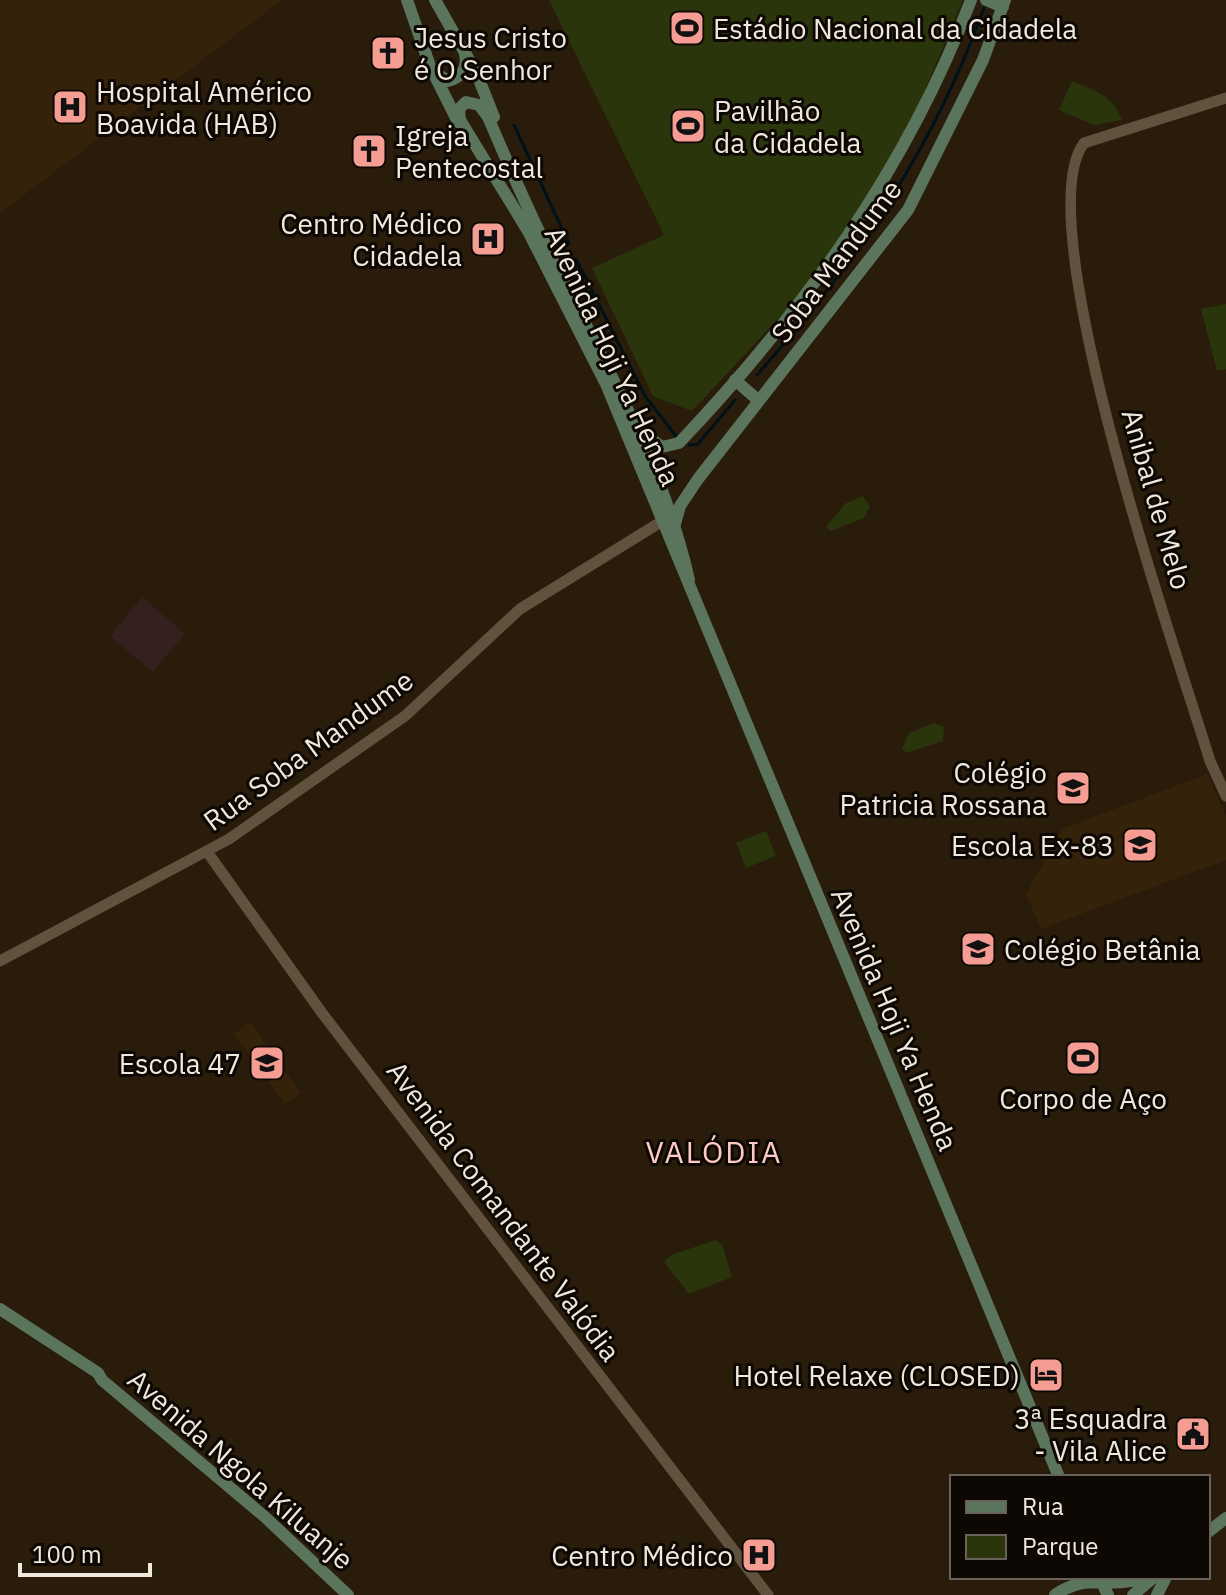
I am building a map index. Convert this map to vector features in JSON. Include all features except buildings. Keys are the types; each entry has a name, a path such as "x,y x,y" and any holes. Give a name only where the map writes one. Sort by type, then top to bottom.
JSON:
{"main road":[{"path":"407,0 430,66 454,116 484,159"},
{"path":"435,0 465,51 495,120 506,158"},
{"name":"Soba Mandume","path":"635,419 650,441 662,447 675,445 735,380 821,275 871,204 933,92 971,0"},
{"name":"Soba Mandume","path":"676,531 677,511 688,493 758,400 841,301 908,210 983,60 997,3"},
{"path":"430,66 441,79 453,80 465,69 465,51"},
{"path":"484,159 460,120 459,109 466,102 475,102 484,111 506,158"},
{"name":"Avenida Hoji Ya Henda","path":"506,158 536,226 635,419 676,531 689,580"},
{"name":"Avenida Hoji Ya Henda","path":"484,159 528,231 585,340 664,520 1058,1475"},
{"path":"735,380 758,400"},
{"name":"Avenida Ngola Kiluanje","path":"0,1312 70,1351 265,1517 348,1595"},
{"path":"1210,1530 1226,1518"},
{"path":"1100,1579 1106,1595"},
{"path":"1053,1595 1074,1583 1100,1579 1124,1583 1137,1579"},
{"path":"1133,1595 1152,1579"}],"street":[{"name":"Anibal de Melo","path":"1226,98 1094,137 1084,143 1073,163 1071,246 1097,374 1134,519 1210,761 1226,796"},
{"name":"Rua Soba Mandume","path":"0,961 208,853 328,773 405,716 520,609 664,520"},
{"name":"Avenida Comandante Valódia","path":"208,853 322,1013 768,1595"}],"shaded area":[{"name":"Hospital Américo Boavida (HAB)","path":"0,0 282,0 0,213"},
{"path":"142,597 185,634 153,672 110,636"},
{"name":"Escola Ex-83","path":"1207,774 1226,816 1226,860 1041,929 1026,894 1062,829"},
{"name":"Escola 47","path":"250,1022 301,1093 285,1104 234,1034"}],"green space":[{"path":"549,0 963,0 908,130 836,247 791,305 692,411 653,396 592,268 664,235"},
{"path":"1072,81 1108,99 1122,120 1094,125 1059,110"},
{"path":"1226,304 1226,369 1217,371 1201,309"},
{"path":"863,496 870,507 864,518 831,531 826,527 846,503"},
{"path":"934,723 944,727 943,741 906,753 902,748 909,733"},
{"path":"766,831 776,856 746,868 736,843"},
{"path":"716,1240 722,1244 732,1277 689,1294 664,1262 671,1255"}],"waterway":[{"path":"757,375 827,291 888,202 941,109 984,8"},
{"path":"514,125 569,244"},
{"path":"576,259 645,396 676,436"},
{"path":"689,445 698,444 735,400"}],"place":[{"name":"Estádio Nacional da Cidadela","path":"687,28"},
{"name":"Jesus Cristo é O Senhor","path":"388,53"},
{"name":"Hospital Américo Boavida (HAB)","path":"70,107"},
{"name":"Pavilhão da Cidadela","path":"688,126"},
{"name":"Igreja Pentecostal","path":"369,151"},
{"name":"Centro Médico Cidadela","path":"488,239"},
{"name":"Colégio Patricia Rossana","path":"1073,788"},
{"name":"Escola Ex-83","path":"1140,845"},
{"name":"Colégio Betânia","path":"978,949"},
{"name":"Corpo de Aço","path":"1083,1058"},
{"name":"Escola 47","path":"267,1063"},
{"name":"Hotel Relaxe (CLOSED)","path":"1046,1375"},
{"name":"3ª Esquadra - Vila Alice","path":"1193,1434"},
{"name":"Centro Médico","path":"759,1555"}],"district":[{"name":"VALÓDIA","path":"714,1151"}]}
